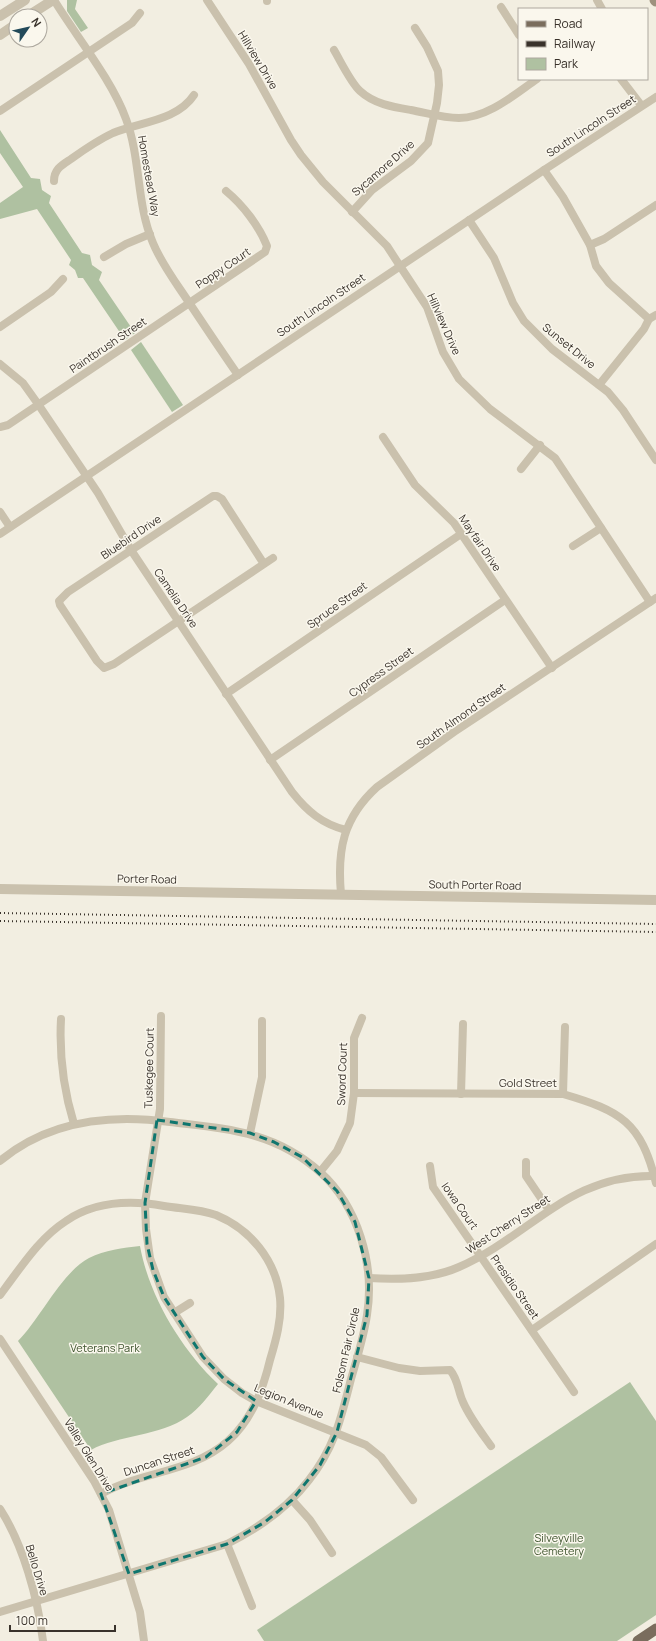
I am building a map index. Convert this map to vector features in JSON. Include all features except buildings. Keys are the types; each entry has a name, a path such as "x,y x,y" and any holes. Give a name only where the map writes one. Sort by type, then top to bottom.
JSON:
{"main road":[{"path":"638,1641 656,1629"}],"street":[{"path":"0,16 25,0"},
{"path":"40,8 53,0"},
{"name":"Homestead Way","path":"53,0 116,96 129,128 137,162 142,207 150,234 165,267 238,375"},
{"name":"Hillview Drive","path":"208,0 249,64 291,140 323,182 387,246 427,307 444,352 459,379 490,409 540,445 555,458 601,528 653,600"},
{"path":"501,7 518,34"},
{"path":"0,111 132,22 140,13"},
{"name":"Sycamore Drive","path":"352,212 372,190 412,161 428,143 439,85 438,71 427,47 415,28"},
{"path":"334,50 359,91 388,106 434,116 460,118 479,114 498,104 535,80"},
{"path":"622,80 641,106"},
{"path":"54,181 56,170 97,142 129,128 172,114 190,102 194,95"},
{"name":"South Lincoln Street","path":"0,534 544,170 656,97"},
{"path":"544,170 563,197 590,245 596,266 608,283 652,317 599,385"},
{"name":"Poppy Court","path":"190,304 267,250 265,241 242,207 226,191"},
{"path":"590,245 604,239 656,205"},
{"name":"Sunset Drive","path":"469,220 494,258 512,303 524,321 552,350 599,385 615,399 656,460"},
{"path":"104,257 126,244 150,234"},
{"path":"0,327 51,292 63,279"},
{"name":"Paintbrush Street","path":"0,427 8,425 190,304"},
{"name":"Camelia Drive","path":"0,364 23,383 38,404 87,476 130,550 292,792 307,810 326,824 346,830"},
{"name":"Mayfair Drive","path":"383,437 415,485 431,502 446,514 461,534 552,668"},
{"path":"521,469 540,445"},
{"name":"Bluebird Drive","path":"178,621 114,664 104,668 97,661 63,611 59,601 63,596 130,550 210,498 217,496 226,505 264,564"},
{"path":"0,512 10,527"},
{"path":"572,546 601,528"},
{"name":"Spruce Street","path":"226,694 461,534"},
{"path":"178,621 272,558"},
{"name":"Cypress Street","path":"270,760 506,600"},
{"name":"South Almond Street","path":"341,894 341,856 346,830 359,806 377,787 454,732 653,600"},
{"name":"Porter Road","path":"0,888 293,894"},
{"name":"South Porter Road","path":"293,894 656,900"},
{"name":"Tuskegee Court","path":"157,1120 161,1092 161,1016"},
{"name":"Sword Court","path":"320,1172 337,1151 350,1123 354,1093 354,1038 362,1018"},
{"path":"61,1019 60,1060 67,1102 74,1124"},
{"path":"250,1133 262,1078 262,1020"},
{"path":"461,1094 463,1024"},
{"path":"563,1094 565,1027"},
{"name":"Gold Street","path":"354,1093 563,1094 595,1104 618,1115 636,1133 648,1154 655,1178"},
{"name":"Folsom Fair Circle","path":"0,1612 227,1544 265,1522 292,1500 320,1465 337,1432 367,1315 369,1278 363,1244 355,1222 337,1191 320,1172 302,1157 274,1142 250,1133 157,1120 119,1117 74,1124 36,1138 1,1158"},
{"name":"Legion Avenue","path":"157,1120 145,1203 147,1244 151,1264 164,1297 174,1314 209,1364 242,1393 256,1401 337,1432 366,1446 381,1457 413,1500"},
{"path":"526,1162 526,1176 549,1210"},
{"name":"Iowa Court","path":"430,1166 433,1187 480,1257"},
{"name":"West Cherry Street","path":"369,1278 406,1278 434,1275 457,1268 480,1257 575,1193 598,1184 619,1179 655,1178"},
{"name":"Duncan Street","path":"0,1295 44,1239 66,1220 91,1208 105,1205 145,1203 195,1209 215,1215 234,1224 249,1236 262,1250 271,1266 277,1282 280,1298 279,1318 266,1378 248,1416 237,1432 206,1457 190,1464 113,1488 101,1494"},
{"path":"532,1330 656,1244"},
{"name":"Presidio Street","path":"480,1257 574,1392"},
{"path":"174,1314 190,1303"},
{"name":"Valley Glen Drive","path":"0,1339 94,1480 109,1510 140,1612 144,1641"},
{"path":"357,1357 399,1368 420,1371 450,1370 455,1376 462,1402 491,1446"},
{"path":"292,1500 310,1520 332,1553"},
{"name":"Bello Drive","path":"0,1509 15,1536 36,1602 43,1641"},
{"path":"227,1544 252,1606"}],"highlighted area":[{"path":"157,1120 250,1133 274,1142 302,1157 337,1191 355,1222 369,1278 367,1315 337,1432 320,1465 292,1500 265,1522 227,1544 129,1574 101,1494 206,1457 237,1432 256,1401 224,1379 203,1357 164,1297 153,1270 147,1244 145,1203"}],"green space":[{"path":"67,0 77,0 75,9 88,28 81,32 67,11"},
{"path":"0,130 31,178 40,179 42,190 51,196 49,203 82,253 90,255 92,265 102,272 99,280 135,333 125,340 83,278 78,278 75,270 69,265 71,260 37,209 0,219 0,203 23,187 0,153"},
{"path":"141,342 183,405 172,412 131,350"},
{"name":"Veterans Park","path":"140,1246 144,1265 151,1284 168,1321 191,1355 218,1384 196,1410 177,1423 152,1432 114,1441 91,1450 18,1341 35,1321 60,1285 79,1265 89,1258 101,1253"},
{"name":"Silveyville Cemetery","path":"630,1382 656,1421 656,1615 617,1641 264,1641 257,1630"}],"railway":[{"path":"0,913 656,924"},
{"path":"0,921 656,932"}]}
